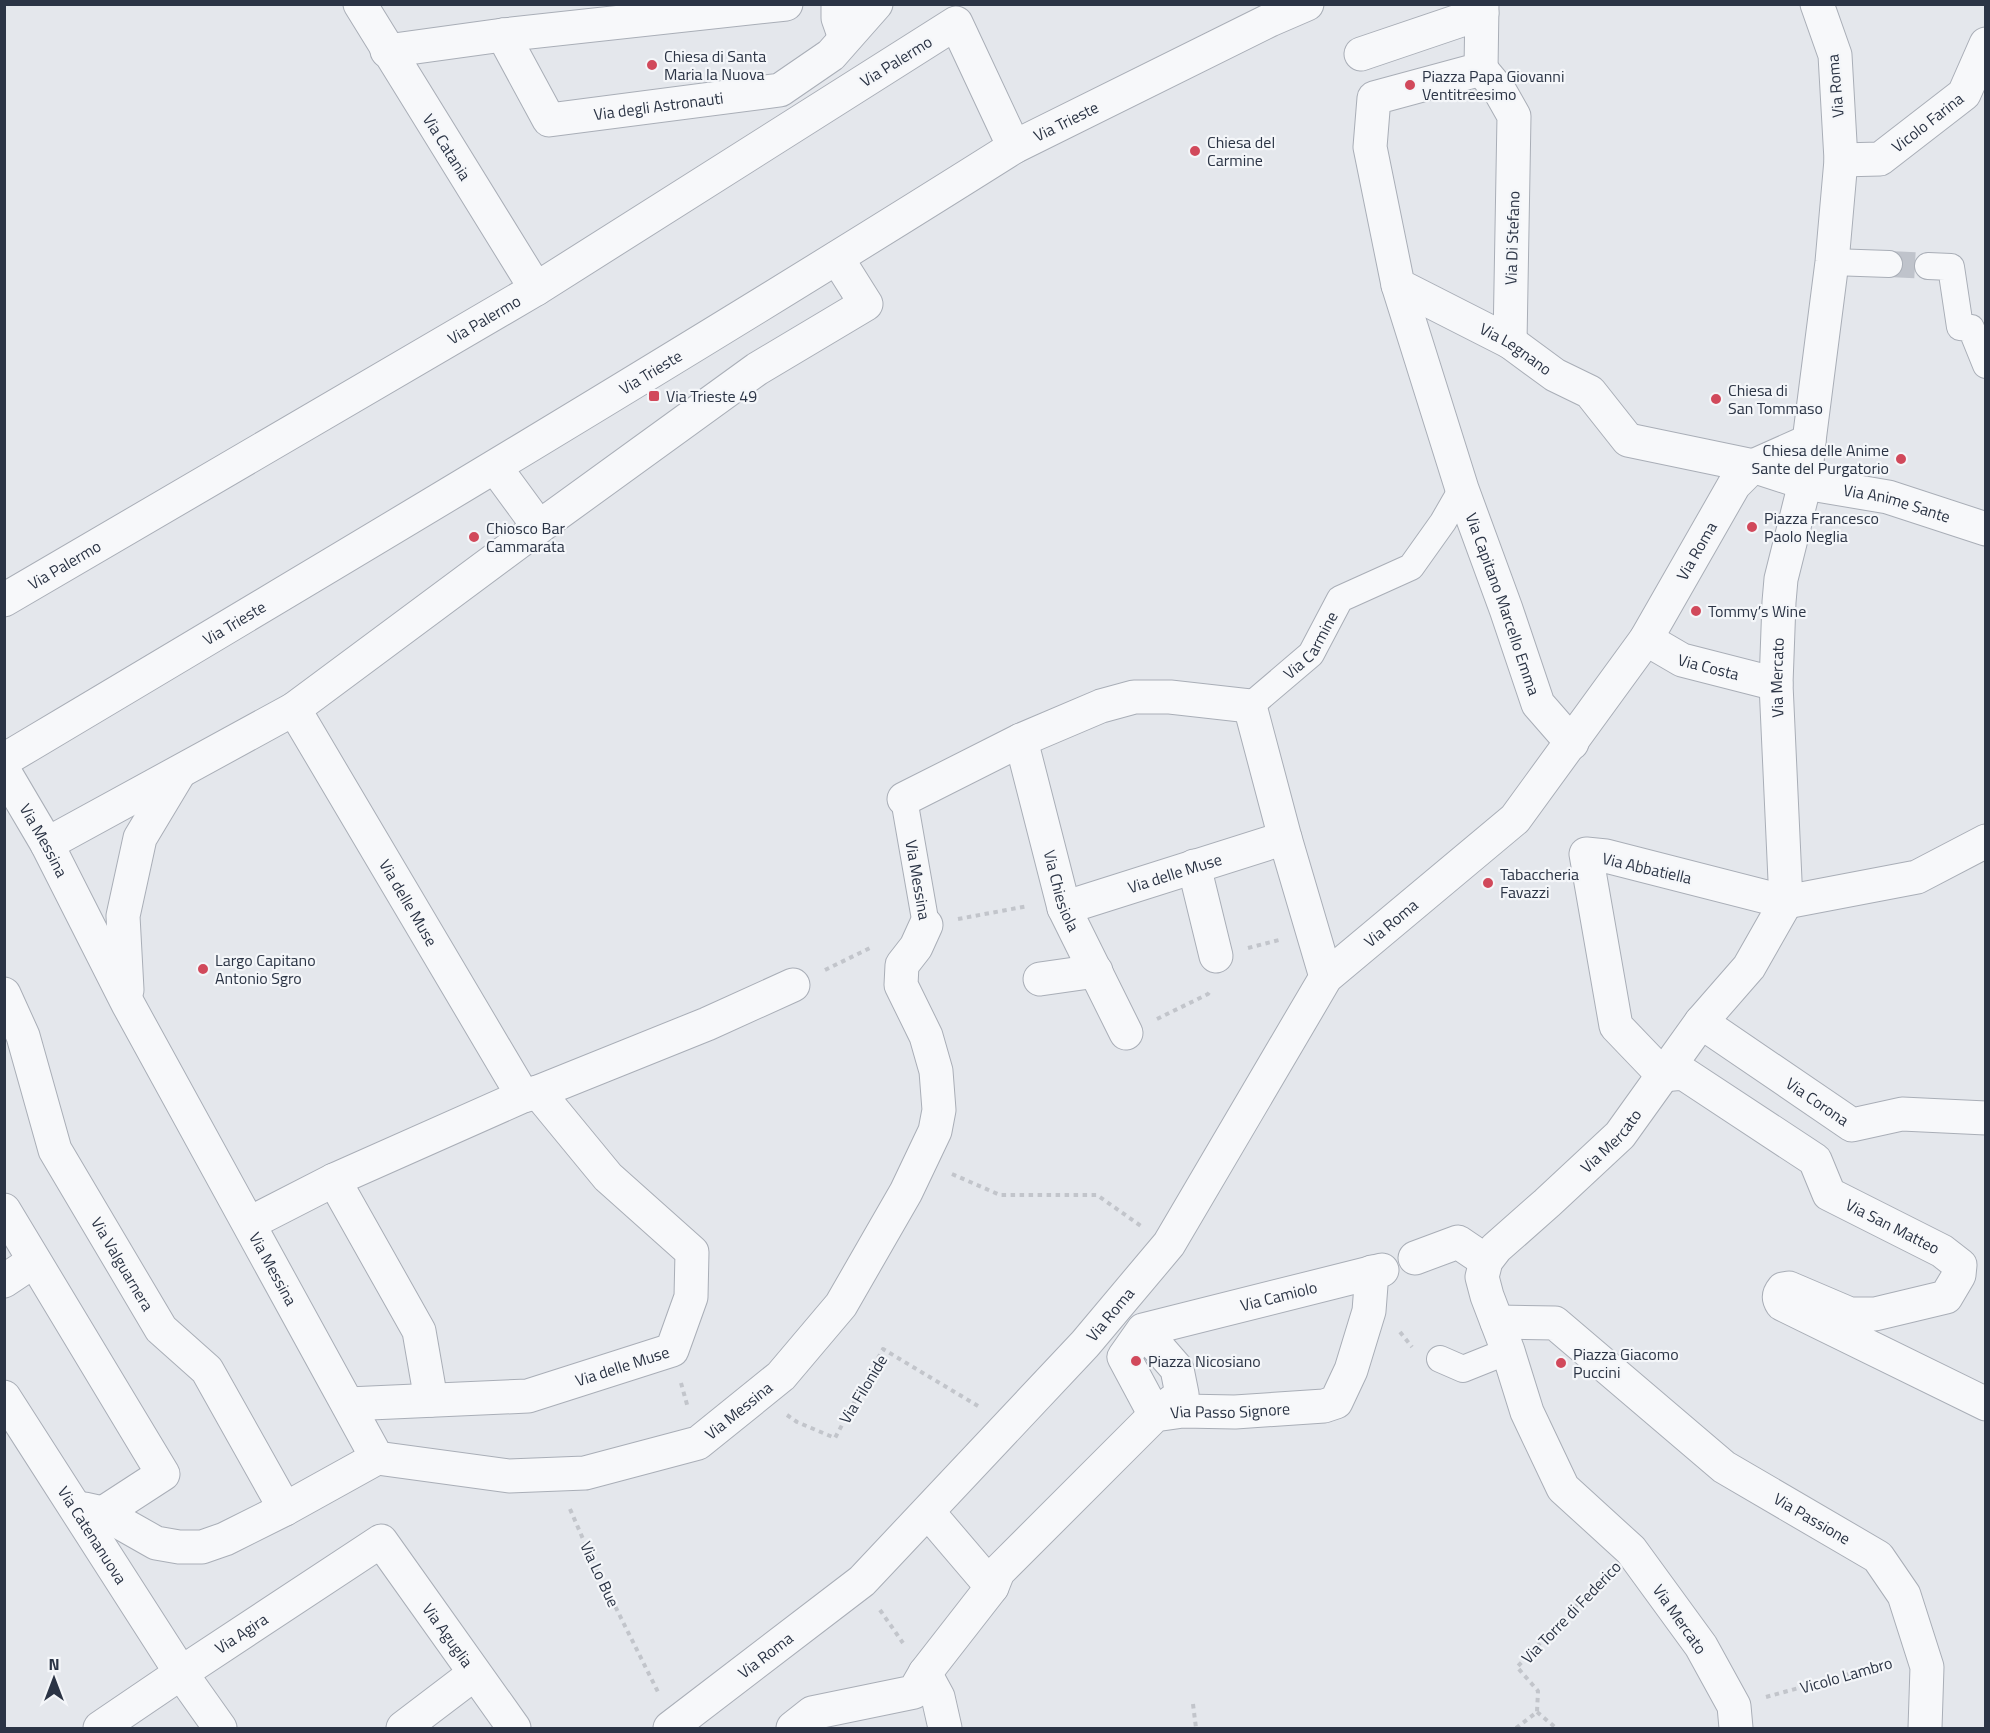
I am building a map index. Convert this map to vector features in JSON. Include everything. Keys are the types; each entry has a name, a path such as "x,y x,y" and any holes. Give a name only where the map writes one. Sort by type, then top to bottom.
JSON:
{"street":[{"name":"Via Catania","path":"360,4 536,290"},
{"path":"387,51 786,4"},
{"path":"845,39 876,4"},
{"name":"Via Roma","path":"672,1727 862,1581 1080,1350 1169,1244 1326,977 1515,819 1646,639 1734,485 1753,466 1809,441 1832,262 1841,160 1835,55 1817,4"},
{"path":"836,5 845,39"},
{"name":"Via Trieste","path":"4,760 495,467 1014,147 1306,5"},
{"path":"1360,54 1482,9 1481,69 1374,98 1370,147 1398,285 1462,489"},
{"path":"959,14 1014,147"},
{"name":"Via Palermo","path":"4,600 536,290 959,14"},
{"name":"Via degli Astronauti","path":"503,36 549,120 780,90 831,55 845,39"},
{"name":"Vicolo Farina","path":"1841,160 1880,159 1964,94 1986,44"},
{"name":"Via Di Stefano","path":"1481,69 1502,93 1514,116 1510,342"},
{"path":"47,844 294,709 757,369 866,304 837,258"},
{"path":"1832,262 1889,264"},
{"path":"1928,266 1951,267 1960,327 1971,328 1986,364"},
{"name":"Via Legnano","path":"1398,285 1510,342 1555,375 1590,392 1628,440 1753,466 1805,483"},
{"name":"Via Mercato","path":"1735,1717 1701,1646 1631,1550 1563,1488 1527,1412 1482,1277 1486,1262 1496,1248 1620,1135 1701,1023 1749,967 1786,902 1776,684 1781,579 1805,483 1809,441"},
{"path":"495,467 539,527"},
{"name":"Via Anime Sante","path":"1805,483 1888,497 1986,529"},
{"name":"Via Carmine","path":"1250,705 1311,654 1340,599 1411,567 1443,522 1462,489"},
{"name":"Via Capitano Marcello Emma","path":"1462,489 1538,704 1572,743"},
{"name":"Via Costa","path":"1646,639 1682,660 1776,684"},
{"name":"Via Messina","path":"11,781 47,844 128,1004 377,1458 509,1476 585,1473 698,1443 781,1376 841,1305 906,1192 935,1131 939,1110 936,1071 926,1036 901,985 902,965 916,947 926,925 904,799 1021,740 1101,706 1134,697 1170,697 1250,705"},
{"path":"1250,705 1284,838 1326,977"},
{"name":"Via delle Muse","path":"294,709 530,1094 608,1177 692,1252 691,1297 672,1350 528,1396 348,1404"},
{"name":"Via Chiesiola","path":"1021,740 1064,908 1126,1033"},
{"path":"128,1004 123,916 140,838 179,773"},
{"name":"Via delle Muse","path":"1064,908 1284,838"},
{"path":"1786,902 1917,877 1986,841"},
{"name":"Via Abbatiella","path":"1664,1075 1616,1026 1586,854 1606,856 1786,902"},
{"path":"1194,866 1216,956"},
{"path":"1040,979 1096,971"},
{"path":"250,1223 334,1180 530,1094 707,1024 793,985"},
{"name":"Via Valguarnera","path":"4,994 23,1036 55,1150 161,1329 207,1370 285,1509"},
{"name":"Via Corona","path":"1701,1023 1852,1125 1902,1114 1986,1118"},
{"name":"Via San Matteo","path":"1664,1075 1683,1073 1815,1160 1829,1194 1942,1251 1960,1265 1959,1275 1946,1298 1875,1314 1850,1314 1789,1288 1783,1289 1779,1294 1779,1299 1782,1304 1791,1309 1986,1404"},
{"path":"334,1180 419,1331 431,1400"},
{"path":"4,1210 163,1474 89,1510"},
{"path":"1415,1258 1458,1242 1486,1262"},
{"path":"4,1281 34,1262"},
{"name":"Via Camiolo","path":"1155,1415 1124,1357 1143,1330 1377,1271"},
{"name":"Via Passo Signore","path":"793,1728 812,1713 914,1692 925,1673 992,1587 998,1572 1155,1415 1183,1411 1246,1411 1324,1406 1336,1402 1351,1370 1369,1311 1377,1271"},
{"name":"Via Passione","path":"1503,1337 1555,1323 1724,1467 1878,1557 1904,1595 1927,1667 1925,1728"},
{"path":"1440,1359 1463,1369 1503,1337"},
{"name":"Via Catenanuova","path":"4,1397 89,1510 181,1673 220,1728"},
{"path":"89,1510 156,1543 179,1547 202,1547 225,1539 285,1509 377,1458"},
{"path":"927,1512 992,1587"},
{"name":"Via Agira","path":"100,1728 381,1541"},
{"name":"Via Aguglia","path":"381,1541 513,1728"},
{"path":"925,1673 938,1697 945,1728"},
{"path":"403,1728 474,1674"}],"path":[{"path":"946,1171 1000,1195 1097,1195 1169,1244"},
{"name":"Via Filonide","path":"782,1412 797,1422 835,1438 883,1349 1010,1425"},
{"path":"672,1350 698,1443"},
{"name":"Via Lo Bue","path":"568,1504 593,1562 672,1727"},
{"name":"Via Torre di Federico","path":"1537,1712 1538,1691 1517,1667 1631,1550"},
{"path":"862,1581 895,1633 925,1673"},
{"name":"Vicolo Lambro","path":"1735,1717 1891,1663"},
{"path":"1193,1704 1196,1728"},
{"path":"1516,1728 1537,1712 1556,1728"}],"tunnel":[{"path":"1889,264 1928,266"}],"place":[{"name":"Chiesa di Santa Maria la Nuova","path":"652,65"},
{"name":"Piazza Papa Giovanni Ventitreesimo","path":"1410,85"},
{"name":"Chiesa del Carmine","path":"1195,151"},
{"name":"Via Trieste 49","path":"654,396"},
{"name":"Chiesa di San Tommaso","path":"1716,399"},
{"name":"Chiesa delle Anime Sante del Purgatorio","path":"1901,459"},
{"name":"Piazza Francesco Paolo Neglia","path":"1752,527"},
{"name":"Chiosco Bar Cammarata","path":"474,537"},
{"name":"Tommy’s Wine","path":"1696,611"},
{"name":"Tabaccheria Favazzi","path":"1488,883"},
{"name":"Largo Capitano Antonio Sgro","path":"203,969"},
{"name":"Piazza Nicosiano","path":"1136,1361"},
{"name":"Piazza Giacomo Puccini","path":"1561,1363"}]}
